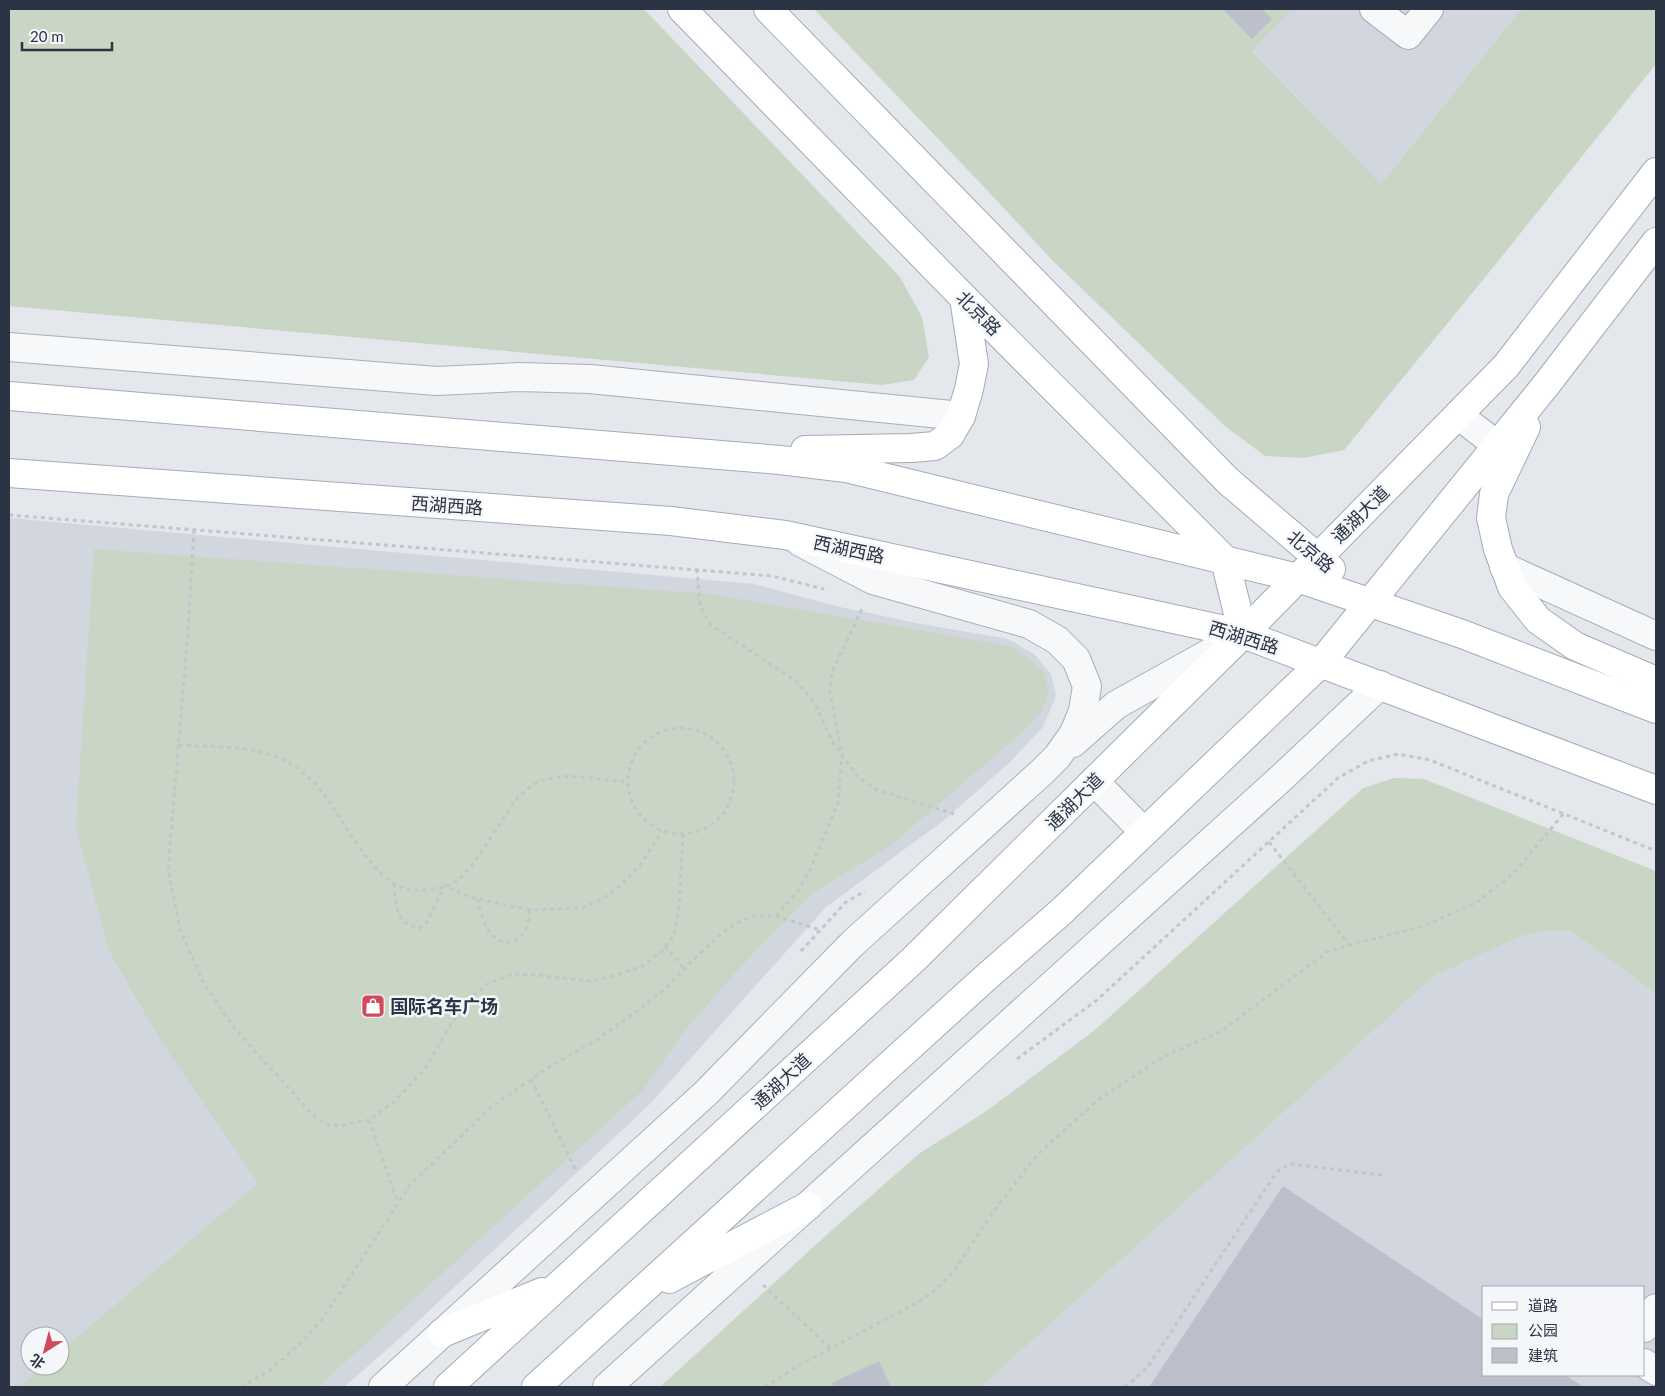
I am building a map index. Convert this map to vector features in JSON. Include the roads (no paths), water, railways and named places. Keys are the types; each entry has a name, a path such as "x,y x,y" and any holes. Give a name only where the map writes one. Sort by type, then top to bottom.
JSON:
{"main road":[{"name":"北京路","path":"682,9 964,298 1225,560"},
{"name":"北京路","path":"768,9 1228,481 1370,602"},
{"name":"通湖大道","path":"448,1387 913,960 1243,634 1506,366 1656,172"},
{"path":"536,1387 976,986 1062,912 1321,663 1546,385 1656,242"},
{"path":"747,458 812,449 935,446 950,434 961,416 974,364 964,298"},
{"path":"1546,385 1494,494 1492,518 1504,567 1512,587 1538,620 1574,646 1656,680"},
{"path":"9,396 846,468 1298,578 1462,634 1656,709"},
{"name":"西湖西路","path":"9,473 671,521 785,535 1243,634 1656,790"},
{"path":"1225,560 1243,634"},
{"path":"637,1296 808,1206"},
{"path":"442,1333 560,1285"}],"street":[{"path":"1374,9 1408,35 1428,9"},
{"path":"9,347 437,381 519,377 590,379 961,416"},
{"path":"1458,415 1497,445"},
{"path":"785,535 873,580 1029,624 1058,640 1076,659 1087,686 1083,711 1074,733 1057,757"},
{"path":"1504,567 1656,636"},
{"path":"383,1387 706,1093 852,944 1116,704 1243,634"},
{"path":"607,1387 1278,781 1380,685"},
{"path":"1094,781 1144,832"},
{"path":"1645,1326 1656,1308"},
{"path":"1645,1364 1656,1371"}],"place":[{"name":"国际名车广场","path":"373,1006"}]}
